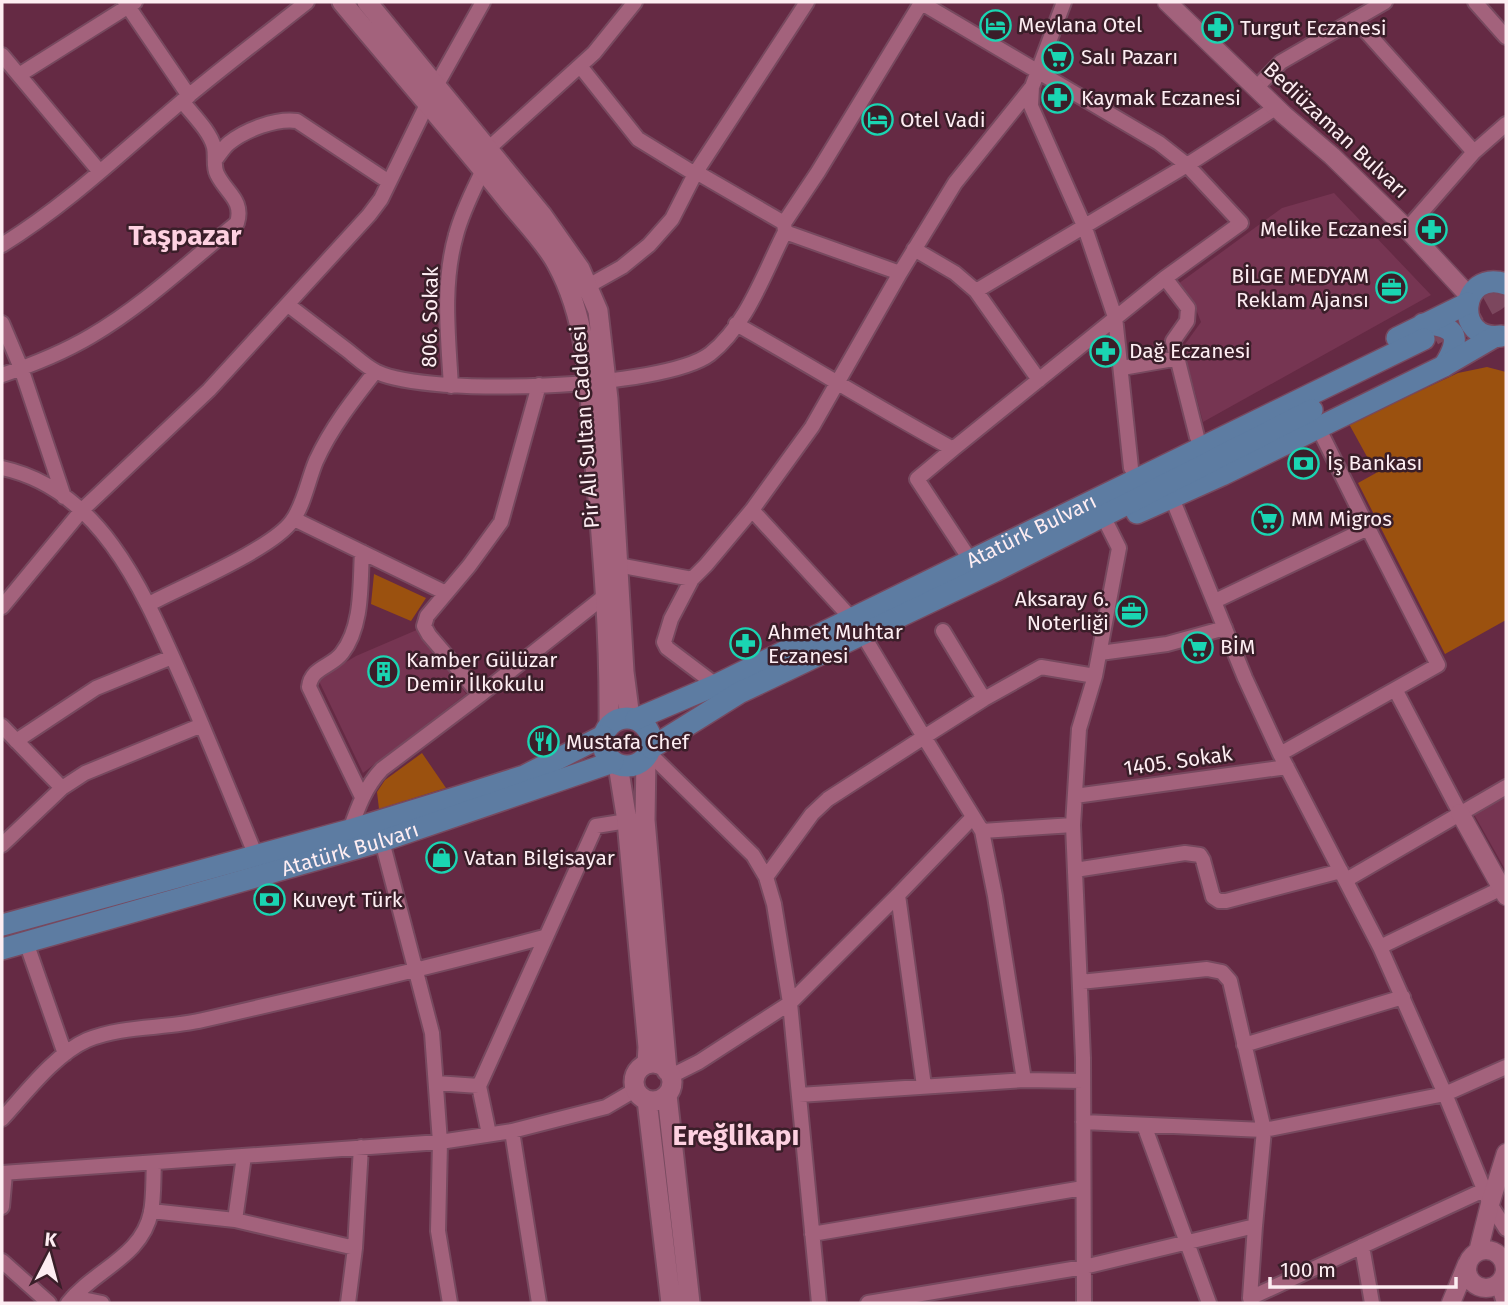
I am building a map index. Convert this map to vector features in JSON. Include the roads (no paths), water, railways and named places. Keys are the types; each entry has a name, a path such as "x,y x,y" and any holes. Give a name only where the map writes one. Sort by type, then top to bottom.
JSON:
{"main road":[{"path":"342,2 483,170 579,290"},
{"path":"367,2 542,215 580,269 579,319 597,383 613,595 633,719"},
{"path":"1425,338 1469,300 1482,284 1501,279"},
{"path":"1469,300 1467,311 1473,326 1479,332 1503,338"},
{"path":"985,561 1065,499 1324,376 1425,338 1444,326 1456,341 1455,349 1444,366"},
{"name":"Atatürk Bulvarı","path":"649,753 739,693 858,627 1425,338"},
{"path":"985,561 1069,544 1172,498 1503,338"},
{"path":"613,595 605,754 615,764 627,821 648,1046 647,1064"},
{"name":"Atatürk Bulvarı","path":"633,719 858,627"},
{"path":"606,730 619,719 633,719 645,725 650,733 645,820 690,1303"},
{"name":"Atatürk Bulvarı","path":"2,925 350,830 524,776 606,730"},
{"path":"615,764 633,766 649,753"},
{"name":"Atatürk Bulvarı","path":"2,949 383,841 615,764"},
{"path":"668,1081 658,1064 647,1064 637,1071 634,1082 641,1095 671,1303"},
{"path":"641,1095 657,1101 668,1081"}],"street":[{"path":"2,245 32,226 100,172 186,98 307,2"},
{"path":"2,607 82,510 209,390 369,215 381,199 436,86 483,2"},
{"path":"488,149 594,53 635,2"},
{"path":"579,290 622,267 649,244 672,219 696,173 807,2"},
{"path":"288,305 375,372 420,384 451,386 597,383 685,366 708,355 726,339 736,324 784,228 920,2 1136,127 1187,165 1241,223 1164,278 917,479 985,561"},
{"path":"1064,2 1037,70 1032,87 1031,106 1085,228 1115,317 1131,468"},
{"name":"Bediüzaman Bulvarı","path":"1167,2 1407,229 1469,300"},
{"path":"1257,87 1281,62 1385,2"},
{"path":"1475,2 1506,37"},
{"path":"2,375 90,336 110,323 237,223 240,214 239,203 215,171 215,148 211,139 129,3 19,75"},
{"path":"1355,19 1474,152"},
{"path":"2,55 100,172"},
{"path":"580,66 638,139 784,228 900,273"},
{"path":"716,685 667,648 664,642 671,619 692,579 752,510 812,427 955,183 1032,87"},
{"path":"976,291 1085,228 1277,107"},
{"path":"215,160 228,143 249,132 287,119 297,121 389,182"},
{"path":"1407,229 1474,152 1506,124"},
{"name":"806. Sokak","path":"451,386 447,315 449,276 456,236 465,207 483,170"},
{"path":"914,249 955,273 976,291 1040,380"},
{"path":"1164,278 1188,308 1187,321 1172,341 1179,358 1197,436"},
{"path":"2,323 21,368 64,497"},
{"path":"736,324 953,449"},
{"path":"1122,368 1179,358"},
{"path":"149,604 259,548 284,530 294,519 317,460 340,416 375,372"},
{"path":"480,695 424,626 427,616 501,522 539,385"},
{"path":"1284,761 1438,665 1318,427"},
{"path":"2,468 19,472 52,488 82,510 132,572 149,604 202,725 256,856"},
{"path":"1172,498 1245,678 1284,761 1380,947 1487,1197 1506,1229"},
{"path":"752,510 858,627 982,831 1024,1080"},
{"path":"294,519 446,593"},
{"path":"1084,1303 1083,1081 1073,825 1079,729 1096,676 1119,548 1108,526"},
{"path":"1214,601 1368,528"},
{"path":"362,552 358,612 351,637 342,655 314,673 309,687 362,797"},
{"path":"611,566 692,579"},
{"path":"350,830 362,797 371,780 382,769 613,595"},
{"path":"1100,653 1167,643 1225,628"},
{"path":"943,631 984,699"},
{"path":"16,741 96,688 172,657"},
{"path":"766,877 813,814 828,799 984,699 1041,667 1096,676"},
{"path":"1380,947 1504,892 1396,691"},
{"path":"2,845 62,788 97,768 202,725"},
{"path":"2,726 62,788"},
{"path":"649,753 753,855 766,877 774,904 790,1003 819,1303"},
{"name":"1405. Sokak","path":"1075,796 1284,761"},
{"path":"1075,870 1185,853 1200,855 1210,891 1219,901 1251,896 1343,875 1506,786"},
{"path":"668,1081 790,1003 972,817"},
{"path":"489,1134 479,1086 544,937 596,826 627,821"},
{"path":"982,831 1073,825"},
{"path":"383,841 432,1033 440,1142 439,1231 450,1303"},
{"path":"898,895 924,1086"},
{"path":"2,1119 65,1054 86,1041 108,1033 188,1023 417,971 544,937"},
{"path":"26,942 65,1054"},
{"path":"1080,982 1207,969 1222,972 1230,981 1264,1130 1251,1301 1362,1246 1487,1197"},
{"path":"1244,1045 1403,997"},
{"path":"1083,1122 1264,1130 1445,1094 1506,1067"},
{"path":"799,1095 1024,1080 1083,1081"},
{"path":"436,1083 479,1086"},
{"path":"2,1207 3,1173 440,1142 512,1131 606,1107 641,1095"},
{"path":"1144,1125 1209,1303"},
{"path":"512,1131 538,1303"},
{"path":"348,1303 355,1248 361,1147"},
{"path":"1451,1303 1485,1253 1487,1197 1506,1153"},
{"path":"235,1220 244,1156"},
{"path":"71,1300 90,1281 133,1250 144,1234 151,1212 154,1163"},
{"path":"813,1234 1083,1188"},
{"path":"151,1212 235,1220 355,1248"},
{"path":"868,1303 1084,1267 1255,1226"},
{"path":"1362,1246 1372,1303"},
{"path":"1485,1253 1468,1276 1473,1283 1483,1287 1496,1283"},
{"path":"1485,1253 1501,1258 1504,1265 1496,1283 1504,1303"},
{"path":"2,1261 49,1303"},
{"path":"71,1300 102,1303"}],"tunnel":[{"path":"1433,335 1495,301 1506,292"}],"place":[{"name":"Mevlana Otel","path":"995,25"},
{"name":"Turgut Eczanesi","path":"1217,28"},
{"name":"Salı Pazarı","path":"1058,57"},
{"name":"Kaymak Eczanesi","path":"1058,98"},
{"name":"Otel Vadi","path":"877,120"},
{"name":"Melike Eczanesi","path":"1431,229"},
{"name":"BİLGE MEDYAM Reklam Ajansı","path":"1392,288"},
{"name":"Dağ Eczanesi","path":"1106,351"},
{"name":"İş Bankası","path":"1304,463"},
{"name":"MM Migros","path":"1268,519"},
{"name":"Aksaray 6. Noterliği","path":"1132,611"},
{"name":"Ahmet Muhtar Eczanesi","path":"745,644"},
{"name":"BİM","path":"1197,647"},
{"name":"Kamber Gülüzar Demir İlkokulu","path":"383,672"},
{"name":"Mustafa Chef","path":"543,742"},
{"name":"Vatan Bilgisayar","path":"441,858"},
{"name":"Kuveyt Türk","path":"269,900"}],"district":[{"name":"Taşpazar","path":"185,235"},
{"name":"Ereğlikapı","path":"736,1135"}]}
